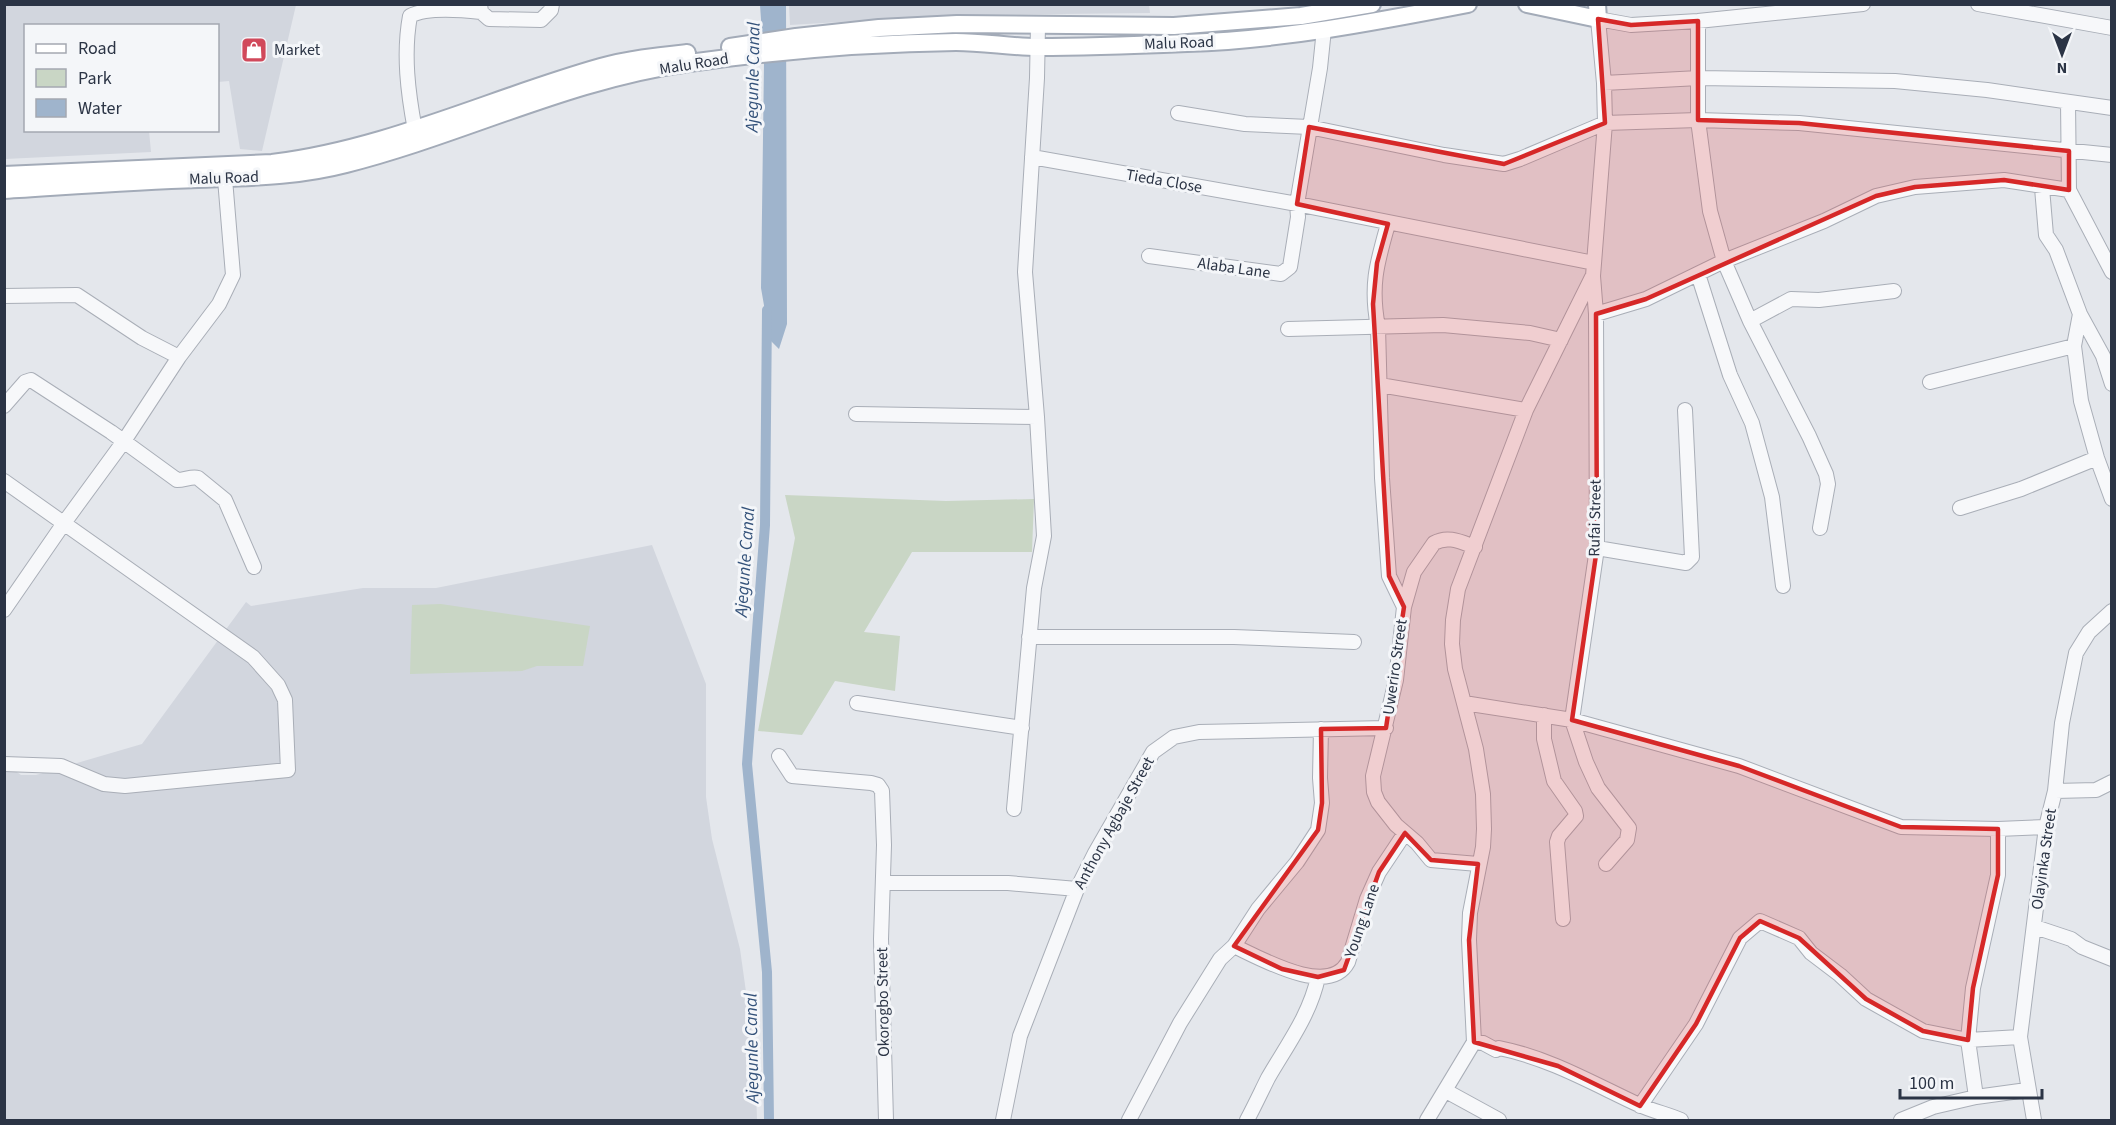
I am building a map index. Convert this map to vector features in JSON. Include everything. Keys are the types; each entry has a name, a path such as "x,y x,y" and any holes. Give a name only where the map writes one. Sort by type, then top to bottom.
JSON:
{"main road":[{"name":"Malu Road","path":"796,44 874,45 957,42 1037,47 1188,43 1300,24 1372,4"},
{"name":"Malu Road","path":"4,190 227,171 311,158 415,130 467,119 593,84 752,50 879,28 957,24 1174,26 1300,24 1324,29 1468,4"},
{"path":"1527,4 1581,10 1600,15"},
{"name":"Malu Road","path":"4,175 227,171 279,176 311,172 381,155 467,119"}],"street":[{"path":"415,130 407,73 410,16 416,13 481,8 489,20 541,20 552,4"},
{"path":"1427,1120 1474,1042 1469,940 1470,913 1483,847 1483,794 1476,749 1455,669 1452,644 1453,620 1458,589 1526,410 1562,340 1594,269 1605,123 1605,83 1600,15 1631,25 1698,21 1863,4"},
{"path":"1978,4 2112,28"},
{"path":"2065,19 2067,4"},
{"path":"1698,21 1698,120 1710,211 1724,261 1750,321 1826,474 1828,484 1820,528"},
{"path":"1014,809 1034,588 1044,537 1038,417 1025,272 1038,26"},
{"path":"1297,204 1320,69 1324,29"},
{"path":"1605,83 1699,78 1894,81 1987,90 2112,108"},
{"path":"2068,102 2069,190 2112,272"},
{"path":"1178,113 1245,124 1309,128 1444,155 1504,164 1605,123 1698,120 1799,123 2112,155"},
{"name":"Tieda Close","path":"1032,157 1297,204 1594,269"},
{"path":"4,610 124,441 179,357 219,304 233,275 227,171"},
{"path":"1596,314 1646,299 1724,261 1824,221 1876,196 1915,187 2004,180 2042,188 2069,190"},
{"path":"2042,188 2046,235 2056,250 2080,314 2103,356 2112,384"},
{"name":"Alaba Lane","path":"1149,256 1281,274 1290,267 1292,259 1298,217 1297,204"},
{"path":"1388,224 1373,284 1373,304 1377,327 1382,478 1389,576 1404,607"},
{"name":"Rufai Street","path":"1572,720 1597,548 1594,269"},
{"path":"1698,274 1730,375 1752,423 1769,486 1783,586"},
{"path":"1750,321 1791,299 1819,300 1894,291"},
{"path":"4,296 77,295 142,338 179,357"},
{"path":"2080,314 2074,346 2081,401 2097,458 2112,498"},
{"path":"1288,329 1443,325 1530,333 1562,340"},
{"path":"1930,382 2074,346"},
{"path":"4,406 25,382 31,380 124,441 177,480 198,478 225,500 254,567"},
{"path":"1380,385 1526,410"},
{"path":"1597,548 1686,563 1692,557 1685,410"},
{"path":"856,414 1038,417"},
{"path":"1960,508 2021,489 2097,458"},
{"path":"4,481 253,657 278,685 285,700 288,770 125,786 104,784 61,766 4,764"},
{"name":"Uweriro Street","path":"1475,547 1444,538 1434,543 1414,572 1404,607 1396,680 1373,776 1377,802 1431,860 1478,864"},
{"name":"Olayinka Street","path":"2034,1120 2027,1090 2020,1037 2046,827 2055,791 2062,723 2076,653 2089,632 2112,611"},
{"path":"1029,637 1234,637 1354,642"},
{"path":"1464,703 1572,720 1739,766 1900,827 1998,830 2046,827"},
{"path":"856,704 1022,728"},
{"path":"1544,715 1544,739 1554,781 1575,811 1576,816 1559,836 1557,842 1563,920"},
{"path":"1572,720 1586,762 1598,788 1629,828 1627,840 1606,864"},
{"name":"Anthony Agbaje Street","path":"1003,1120 1020,1036 1077,889 1153,752 1174,737 1199,732 1386,728"},
{"path":"1129,1120 1180,1023 1220,959 1234,946 1258,909 1297,862 1318,830 1323,803 1320,778 1321,729"},
{"name":"Okorogbo Street","path":"779,756 788,772 797,777 878,785 882,791 881,939 886,1120"},
{"path":"2096,790 2112,782"},
{"path":"2055,791 2112,791"},
{"path":"1976,1097 1968,1040 1973,988 1998,875 1998,830"},
{"name":"Young Lane","path":"1318,978 1338,975 1344,970 1367,899 1379,872 1405,833"},
{"path":"883,883 1008,883 1077,889"},
{"path":"1640,1106 1696,1024 1740,938 1760,921 1799,938 1811,953 1866,999 1923,1031 1968,1040 2020,1037"},
{"path":"2035,927 2071,939 2082,947 2112,959"},
{"path":"1234,946 1282,969 1318,978 1309,1009 1247,1120"},
{"path":"1474,1042 1483,1043 1496,1050 1499,1048 1518,1052 1558,1066 1640,1106 1681,1120"},
{"path":"1901,1120 1933,1107 1976,1097 2027,1090"},
{"path":"1446,1091 1499,1120"}],"highlighted area":[{"path":"1598,19 1631,25 1698,21 1698,120 1799,123 2069,151 2069,190 2004,180 1915,187 1876,196 1646,299 1596,314 1597,548 1572,720 1739,766 1901,827 1998,829 1998,875 1973,988 1968,1040 1923,1031 1866,999 1799,938 1760,921 1740,938 1696,1024 1640,1106 1558,1066 1474,1042 1469,940 1478,864 1431,860 1405,833 1379,872 1344,970 1318,977 1282,969 1234,946 1318,830 1322,803 1321,729 1386,728 1404,607 1389,576 1373,304 1377,263 1388,224 1297,204 1309,127 1504,164 1605,123"}],"shaded area":[{"path":"5,4 296,5 262,151 240,149 229,81 219,82 219,24 24,24 24,132 149,132 151,152 5,159"},
{"path":"1149,4 1150,13 956,15 790,25 789,5"},
{"path":"652,545 706,684 706,797 712,839 740,949 755,1056 757,1120 5,1120 4,763 21,775 36,775 142,744 246,602 251,606 363,588 436,588"}],"green space":[{"path":"785,495 946,501 1034,499 1032,552 912,552 864,632 900,636 895,691 835,681 802,735 758,731 795,538"},
{"path":"441,604 590,626 583,666 537,666 522,671 410,674 412,605"}],"water":[{"path":"760,5 786,5 787,324 779,349 770,340 761,288 764,62"}],"waterway":[{"name":"Ajegunle Canal","path":"767,310 765,525 747,764 767,972 769,1120"}],"place":[{"name":"Market","path":"254,50"}]}
